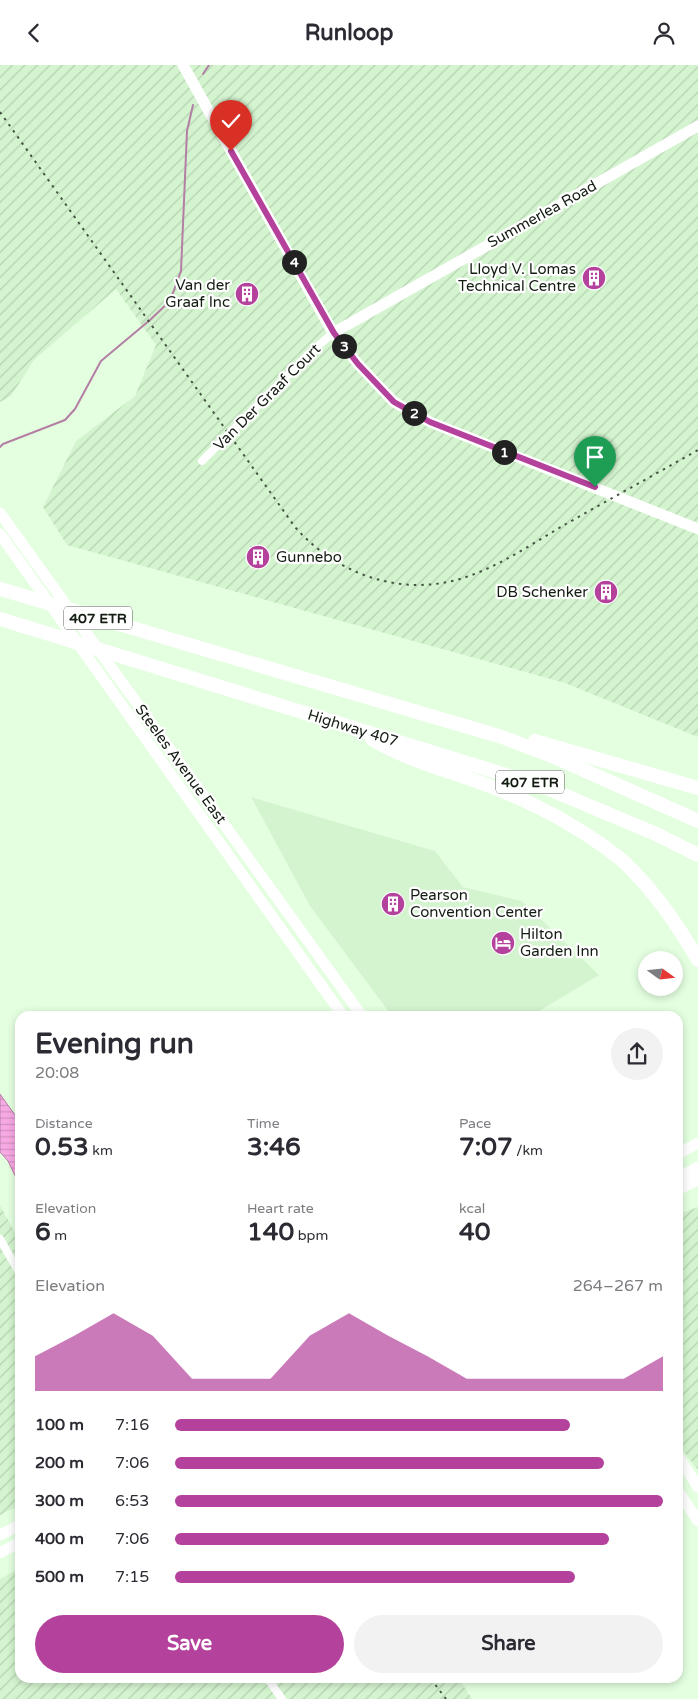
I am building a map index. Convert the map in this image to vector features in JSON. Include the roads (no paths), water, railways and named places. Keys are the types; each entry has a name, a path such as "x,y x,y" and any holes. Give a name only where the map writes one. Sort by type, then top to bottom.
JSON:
{"highway":[{"name":"407 ETR","path":"0,589 502,737 557,758 698,821"},
{"name":"Highway 407","path":"0,619 542,786 656,834 698,855"},
{"path":"354,729 390,750 496,788 537,806 590,837 624,862 654,893 683,934 698,960"},
{"path":"502,737 528,739 698,788"},
{"path":"683,1186 698,1178"}],"main road":[{"path":"183,65 334,333 358,364 394,402 430,422 698,529"},
{"name":"Summerlea Road","path":"334,333 698,127"},
{"name":"Steeles Avenue East","path":"0,513 358,1011"},
{"name":"Steeles Avenue East","path":"0,534 339,1011"},
{"path":"683,1151 698,1143"},
{"path":"683,1176 698,1167"},
{"path":"683,1464 698,1487"},
{"path":"683,1498 698,1521"},
{"path":"0,1535 15,1528"},
{"path":"0,1553 15,1545"}],"street":[{"name":"Van Der Graaf Court","path":"202,461 311,352 334,333"},
{"path":"0,1239 15,1265"},
{"path":"271,1683 282,1699"}],"waterway":[{"path":"203,74 209,65"},
{"path":"0,447 3,444 65,420 75,409 101,361 170,301 181,271 187,131 193,105"}],"railway":[{"path":"0,112 295,527 331,559 352,570 374,579 398,584 445,583 469,576 506,559 698,450"},
{"path":"434,1683 446,1699"}],"place":[{"name":"Lloyd V. Lomas Technical Centre","path":"594,278"},
{"name":"Van der Graaf Inc","path":"247,294"},
{"name":"Gunnebo","path":"258,557"},
{"name":"DB Schenker","path":"606,592"},
{"name":"Pearson Convention Center","path":"393,904"},
{"name":"Hilton Garden Inn","path":"503,943"}]}
